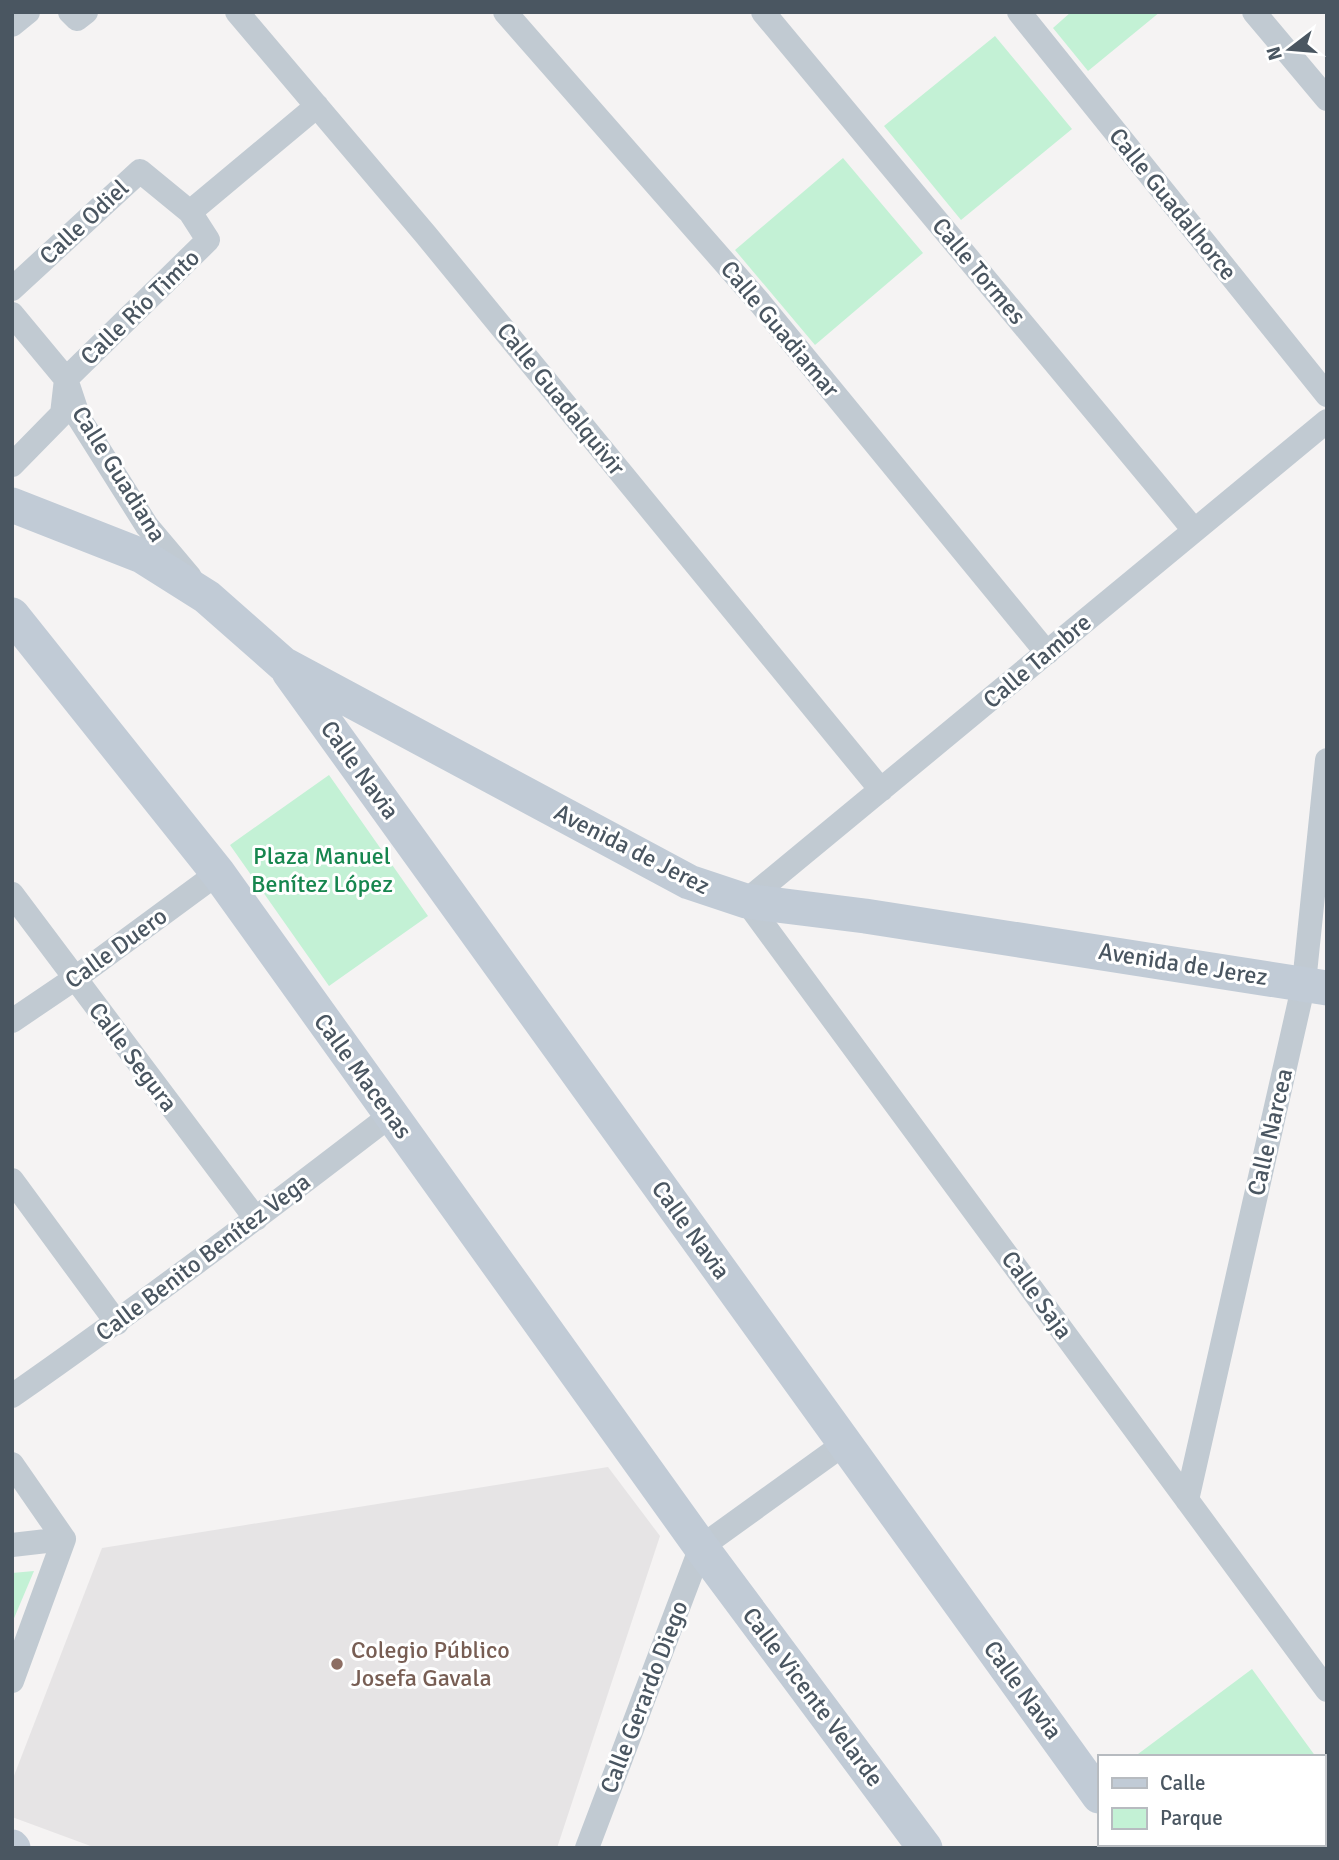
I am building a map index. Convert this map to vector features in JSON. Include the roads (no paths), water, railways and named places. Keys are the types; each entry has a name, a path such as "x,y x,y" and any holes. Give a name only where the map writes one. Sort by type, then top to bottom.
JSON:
{"street":[{"path":"12,25 28,12"},
{"path":"70,12 77,19 86,12"},
{"name":"Calle Guadalquivir","path":"237,12 426,235 881,790"},
{"name":"Calle Guadiamar","path":"505,12 760,303 1047,653"},
{"name":"Calle Tormes","path":"763,12 1194,530"},
{"name":"Calle Guadalhorce","path":"1019,12 1327,395"},
{"path":"1254,12 1327,99"},
{"name":"Calle Río Timto","path":"12,464 62,414 66,379 208,240 190,212 317,106"},
{"name":"Calle Odiel","path":"12,289 140,171 190,212"},
{"name":"Calle Guadiana","path":"12,314 66,379 79,418 147,526 207,597"},
{"name":"Calle Tambre","path":"746,901 1327,421"},
{"name":"Avenida de Jerez","path":"12,505 142,556 207,597 283,664 689,882 746,901 865,916 1315,985"},
{"name":"Calle Macenas","path":"12,615 218,873 701,1547"},
{"name":"Calle Navia","path":"283,664 1098,1795"},
{"name":"Calle Narcea","path":"1187,1500 1315,985 1327,760"},
{"name":"Calle Duero","path":"12,1021 75,979 218,873"},
{"name":"Calle Segura","path":"12,894 256,1219"},
{"name":"Calle Saja","path":"746,901 1327,1690"},
{"name":"Calle Benito Benítez Vega","path":"12,1396 117,1323 391,1115"},
{"path":"12,1180 117,1323"},
{"path":"701,1547 844,1444"},
{"path":"12,1464 64,1539"},
{"path":"12,1545 64,1539"},
{"path":"12,1681 64,1539"},
{"name":"Calle Gerardo Diego","path":"587,1848 701,1547"},
{"name":"Calle Vicente Velarde","path":"701,1547 925,1848"}],"place":[{"name":"Colegio Público Josefa Gavala","path":"337,1664"}],"park label":[{"name":"Plaza Manuel Benítez López","path":"322,870"}]}
